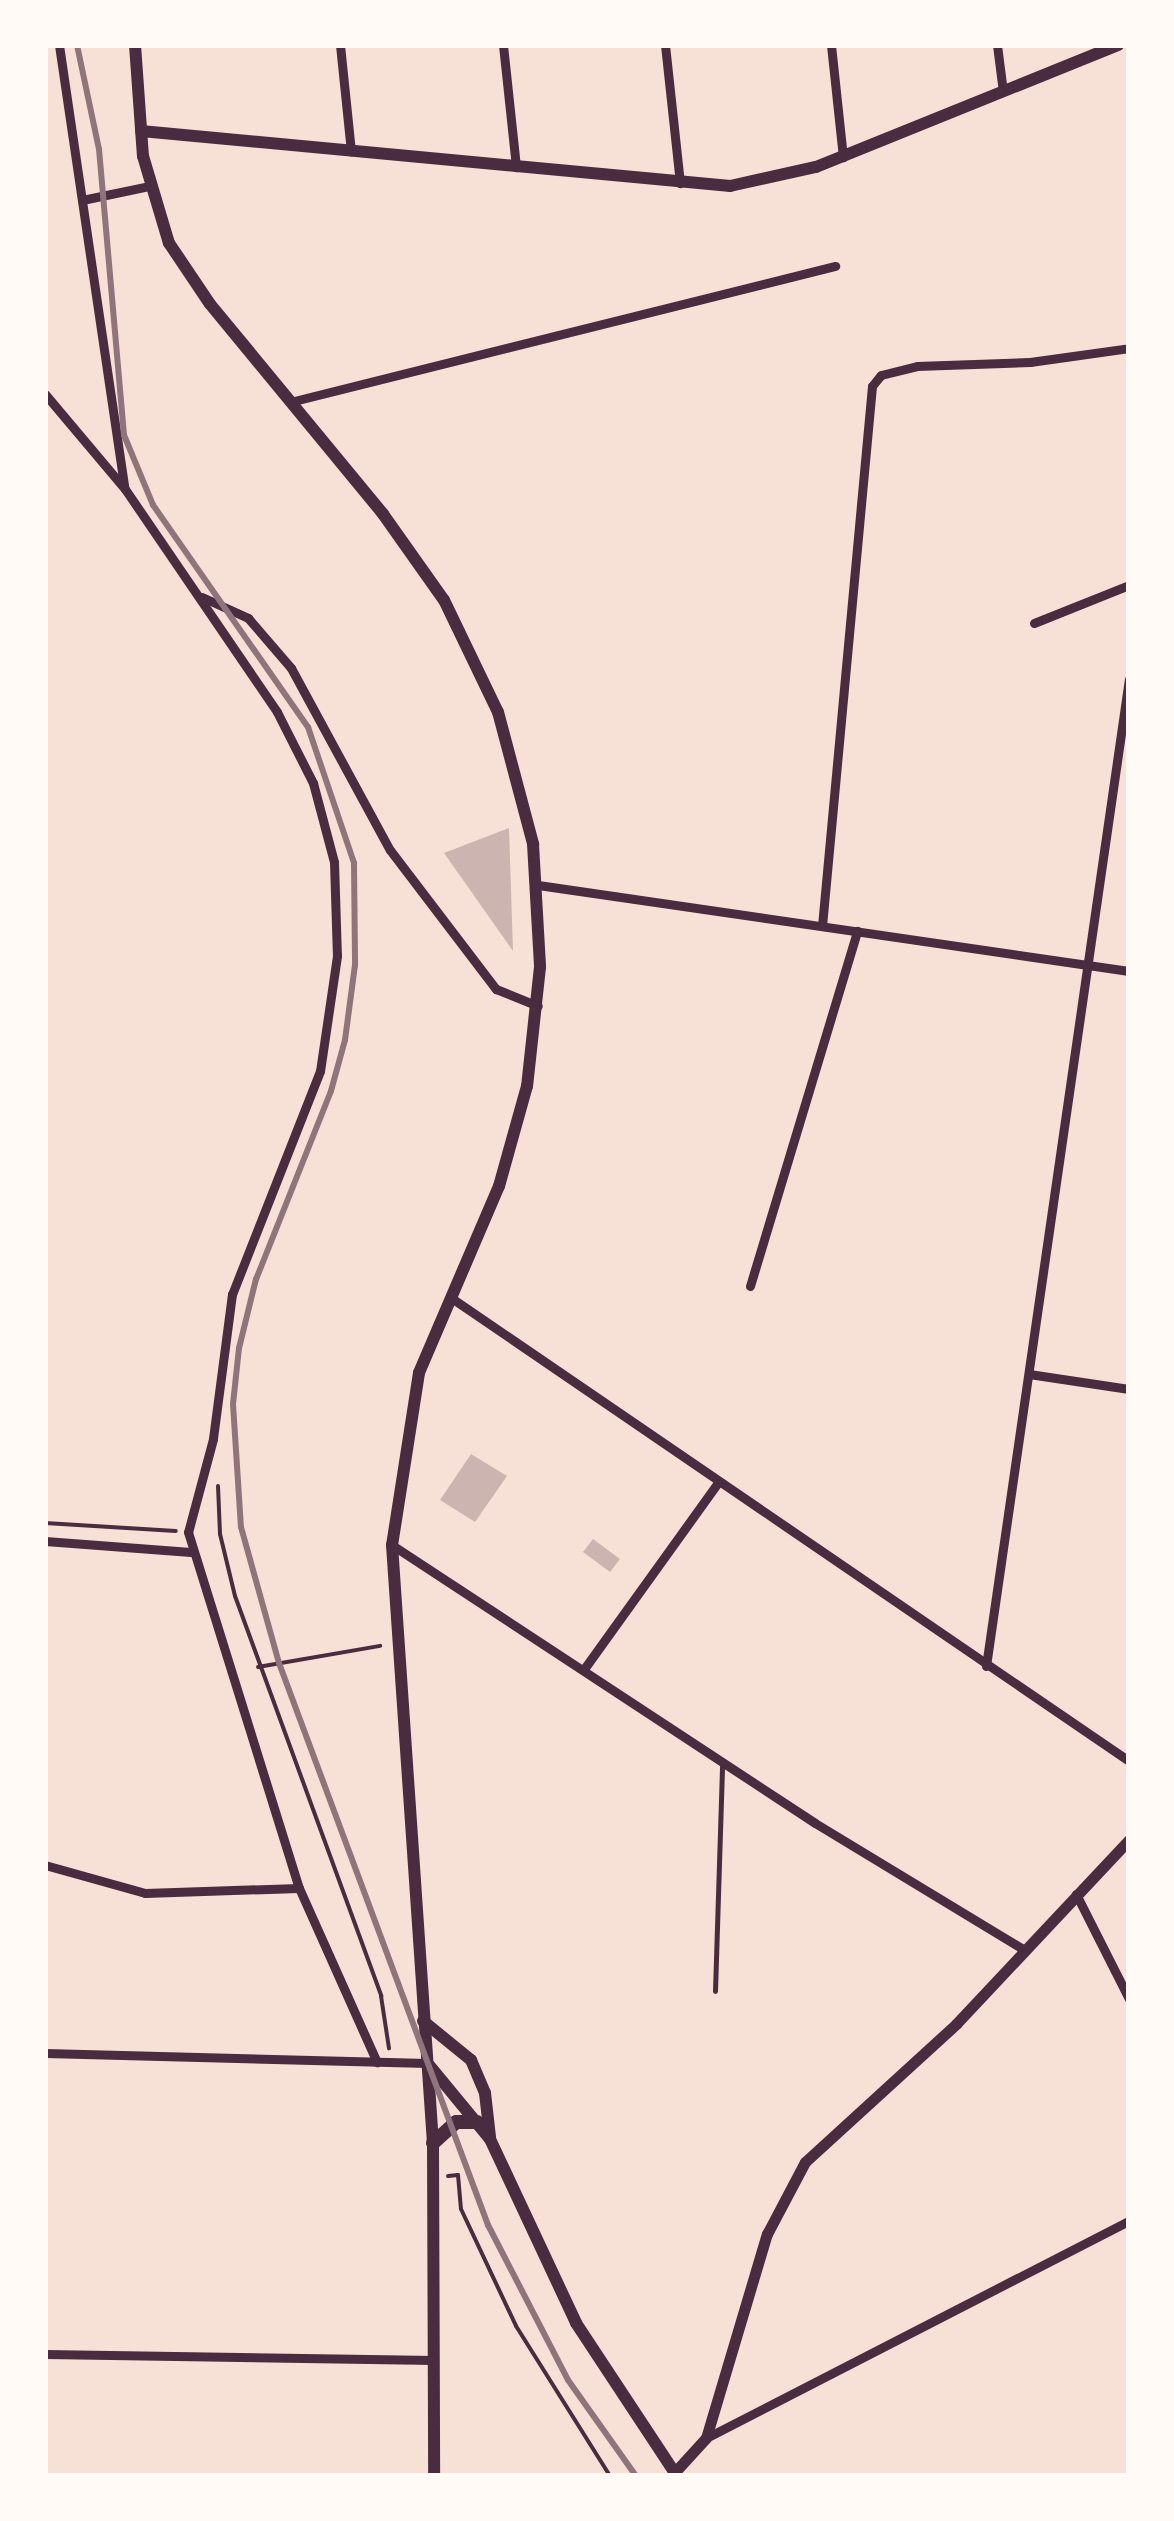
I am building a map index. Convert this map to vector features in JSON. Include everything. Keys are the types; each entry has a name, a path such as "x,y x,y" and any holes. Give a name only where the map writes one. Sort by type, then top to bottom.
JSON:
{"main road":[{"path":"135,45 149,186 187,274 403,540 466,640 514,760 538,886 538,1006 510,1157 448,1296 408,1416 392,1545 395,1646 434,2143 434,2476"},
{"path":"141,131 680,182 752,184 843,157 1118,45"},
{"path":"423,2021 471,2060 485,2094 490,2139"},
{"path":"427,2063 490,2139 576,2323 676,2474"},
{"path":"434,2143 456,2122 477,2122"}],"street":[{"path":"60,45 87,199 125,488"},
{"path":"340,45 352,151"},
{"path":"503,45 516,167"},
{"path":"666,45 680,182"},
{"path":"831,45 843,157"},
{"path":"998,45 1003,92"},
{"path":"87,199 149,186"},
{"path":"290,402 835,266"},
{"path":"822,926 868,399 881,376 917,366 1030,362 1129,348"},
{"path":"45,394 125,488 277,712 313,784 334,862 337,956 320,1070 232,1294 211,1449 188,1522 191,1552 202,1563 299,1888 378,2062"},
{"path":"1034,623 1129,586"},
{"path":"200,596 248,618 290,668 390,850 496,988 538,1006"},
{"path":"986,1666 1129,679"},
{"path":"538,886 1129,971"},
{"path":"750,1286 857,932"},
{"path":"448,1296 1129,1761"},
{"path":"1028,1374 1129,1389"},
{"path":"584,1670 718,1482"},
{"path":"45,1542 191,1552"},
{"path":"392,1545 722,1763 1025,1950"},
{"path":"676,2474 706,2438 768,2234 806,2162 921,2059 1129,1840"},
{"path":"45,1864 146,1893 299,1888"},
{"path":"1076,1894 1129,1999"},
{"path":"45,2052 427,2063"},
{"path":"706,2438 1129,2220"},
{"path":"45,2354 434,2360"}],"lane":[{"path":"715,1991 722,1763"}],"path":[{"path":"45,1523 172,1531"},
{"path":"210,1533 220,1534 258,1667 389,2032"},
{"path":"258,1667 395,1646"},
{"path":"458,2176 461,2209 483,2261 553,2392 610,2476"}],"building":[{"path":"509,828 513,951 444,853"},
{"path":"471,1454 507,1476 475,1522 440,1500"},
{"path":"593,1539 620,1559 610,1572 583,1552"}],"railway":[{"path":"77,45 99,149 124,435 153,505 308,727 354,863 355,965 345,1040 331,1091 256,1279 239,1348 233,1404 241,1527 279,1663 488,2225 568,2380 636,2476"}]}
